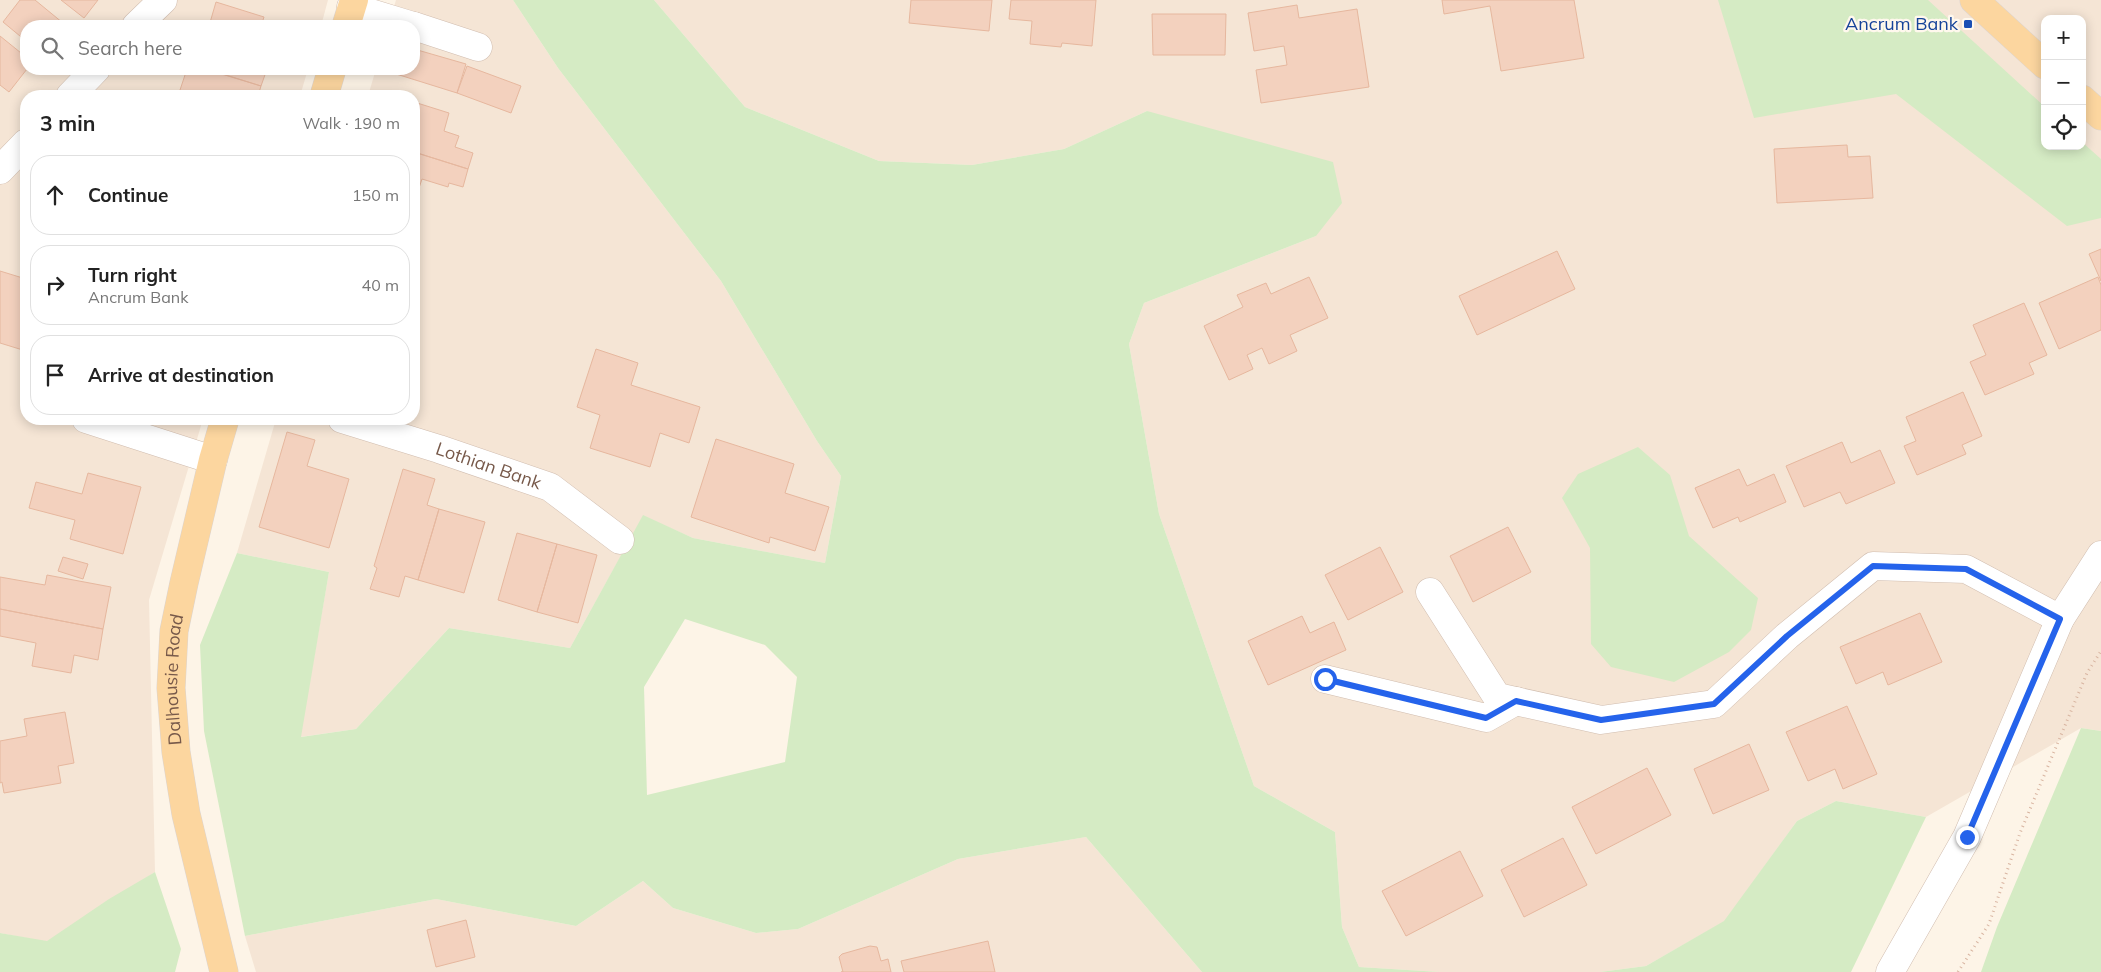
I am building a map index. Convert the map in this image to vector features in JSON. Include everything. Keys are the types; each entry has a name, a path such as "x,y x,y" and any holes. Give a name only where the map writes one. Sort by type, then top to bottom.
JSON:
{"main road":[{"path":"1974,0 2041,61"},
{"path":"326,90 330,75"},
{"path":"2086,103 2101,116"},
{"name":"Dalhousie Road","path":"223,425 213,460 174,631 171,688 176,752 186,814 224,972"}],"street":[{"path":"142,20 163,0"},
{"path":"350,11 388,20"},
{"path":"420,28 478,47"},
{"path":"76,90 90,75"},
{"path":"0,170 20,149"},
{"path":"105,425 213,460"},
{"name":"Lothian Bank","path":"361,425 550,487 620,540"},
{"path":"1890,972 1967,837 2060,619 2101,555"},
{"path":"1430,592 1497,697 1601,720 1714,704 1787,636 1873,566 1966,569 2060,619"},
{"path":"1325,679 1486,718 1521,702"}],"path":[{"path":"1958,972 1989,924 2020,833 2087,673 2101,651"}],"shaded area":[{"path":"0,0 328,0 323,20 20,20 20,75 306,75 302,90 20,90 20,425 201,425 149,600 155,872 47,942 0,933"},
{"path":"396,0 513,0 558,68 721,281 817,441 841,476 825,563 693,538 643,516 570,648 449,628 356,729 300,737 329,572 237,553 274,425 420,425 420,90 370,90 374,75 420,75 420,20 390,20"},
{"path":"654,0 2101,0 2101,731 2081,728 1926,817 1836,801 1797,821 1725,921 1646,966 1600,972 1440,972 1359,967 1342,927 1335,832 1254,786 1159,514 1129,344 1144,303 1316,236 1147,111 1064,149 972,165 879,161 745,107"},
{"path":"1086,837 1202,972 256,972 245,936 436,899 576,926 643,881 673,908 756,933 798,929 958,859"}],"green space":[{"path":"513,0 654,0 745,107 879,161 972,165 1064,149 1147,111 1333,162 1342,203 1316,236 1144,303 1129,344 1159,514 1254,786 1335,832 1342,927 1359,967 1440,972 1202,972 1086,837 958,859 798,929 756,933 673,908 643,881 576,926 436,899 245,936 204,731 200,645 237,553 329,572 301,737 356,729 449,628 570,648 643,515 693,538 825,563 841,476 817,441 721,281 558,68","holes":["685,619 765,645 797,677 785,762 647,795 644,687"]},
{"path":"1718,0 1928,0 2041,103 2041,150 2086,150 2086,146 2101,159 2101,218 2067,226 1896,94 1754,118"},
{"path":"1638,447 1670,475 1689,536 1758,598 1751,630 1729,652 1674,682 1611,667 1591,644 1590,548 1562,498 1578,474"},
{"path":"2081,728 2101,731 2101,972 1981,972 1997,927"},
{"path":"1836,801 1926,817 1851,972 1600,972 1646,966 1724,921 1797,821"},
{"path":"155,872 181,949 175,972 0,972 0,933 47,941 109,899"}],"building":[{"path":"20,0 35,0 59,20 20,20 20,36 3,22"},
{"path":"61,0 98,0 84,18"},
{"path":"911,0 992,0 989,31 909,23"},
{"path":"1011,0 1096,0 1092,46 1062,43 1061,47 1030,44 1032,21 1009,19"},
{"path":"1442,0 1574,0 1584,58 1501,71 1490,6 1444,14"},
{"path":"216,2 264,17 263,20 211,20"},
{"path":"1297,5 1299,18 1357,9 1369,87 1261,103 1256,70 1287,65 1284,46 1254,51 1248,13"},
{"path":"1152,14 1226,14 1225,55 1153,55"},
{"path":"0,36 20,52 20,75 22,75 9,92 0,85"},
{"path":"420,51 466,64 457,93 399,75 420,75"},
{"path":"467,66 521,86 511,113 457,93"},
{"path":"185,75 225,75 261,86 260,90 180,90"},
{"path":"226,75 265,75 261,86"},
{"path":"420,104 449,113 444,131 459,136 455,147 473,153 468,169 420,154"},
{"path":"1847,145 1848,157 1870,156 1873,198 1777,203 1774,149"},
{"path":"420,154 468,169 463,187 449,183 448,187 422,179 420,185"},
{"path":"2101,249 2101,281 2089,254"},
{"path":"1557,251 1575,289 1477,335 1459,296"},
{"path":"0,271 20,277 20,349 0,343"},
{"path":"1309,277 1328,318 1290,335 1297,351 1269,364 1262,348 1247,355 1253,369 1229,380 1204,326 1243,307 1237,295 1266,283 1271,294"},
{"path":"2098,277 2101,285 2101,330 2059,349 2039,303"},
{"path":"2024,303 2047,355 2029,363 2034,374 1985,395 1970,362 1986,355 1973,325"},
{"path":"596,349 638,363 631,385 700,407 689,443 660,433 650,467 590,448 600,415 577,407"},
{"path":"1963,392 1982,436 1962,445 1966,454 1917,475 1904,446 1916,441 1906,417"},
{"path":"287,432 315,440 307,466 349,479 329,548 259,527"},
{"path":"716,439 794,464 785,493 829,507 815,551 770,537 769,543 691,517"},
{"path":"1842,442 1851,463 1880,450 1895,483 1846,504 1840,492 1804,507 1786,466"},
{"path":"403,469 435,479 427,505 439,509 418,580 405,576 399,597 370,589 377,568 374,566"},
{"path":"1739,469 1747,486 1774,474 1786,502 1740,522 1738,517 1713,528 1695,488"},
{"path":"88,473 141,487 123,554 70,539 75,520 29,508 36,482 82,494"},
{"path":"439,509 485,522 464,593 418,580"},
{"path":"1508,527 1531,572 1473,602 1450,556"},
{"path":"517,533 557,544 537,612 498,600"},
{"path":"557,544 597,555 578,623 537,612"},
{"path":"1380,547 1403,592 1348,620 1325,575"},
{"path":"63,557 88,564 83,579 58,571"},
{"path":"47,575 111,587 103,629 0,609 0,577 45,585"},
{"path":"0,609 103,629 98,660 74,655 71,673 32,666 36,643 0,636"},
{"path":"1920,613 1942,662 1888,685 1883,672 1856,684 1840,647"},
{"path":"1302,616 1310,633 1334,622 1346,650 1268,685 1248,641"},
{"path":"1847,706 1877,774 1843,789 1835,769 1808,781 1786,732"},
{"path":"65,712 74,763 58,766 61,783 4,793 2,782 0,783 0,741 27,736 24,719"},
{"path":"1749,744 1769,790 1713,814 1694,769"},
{"path":"1647,768 1671,815 1596,854 1572,807"},
{"path":"1563,838 1587,885 1524,917 1501,870"},
{"path":"1460,851 1483,896 1406,936 1382,891"},
{"path":"466,920 475,957 436,967 427,930"},
{"path":"988,941 995,972 904,972 901,961"},
{"path":"870,946 877,947 881,961 888,959 891,972 843,972 839,957 842,954"}],"place":[{"name":"Ancrum Bank","path":"1968,24"}],"route":[{"path":"1325,679 1486,718 1516,701 1601,720 1714,704 1787,636 1873,566 1966,569 2060,619 1967,837"}]}
